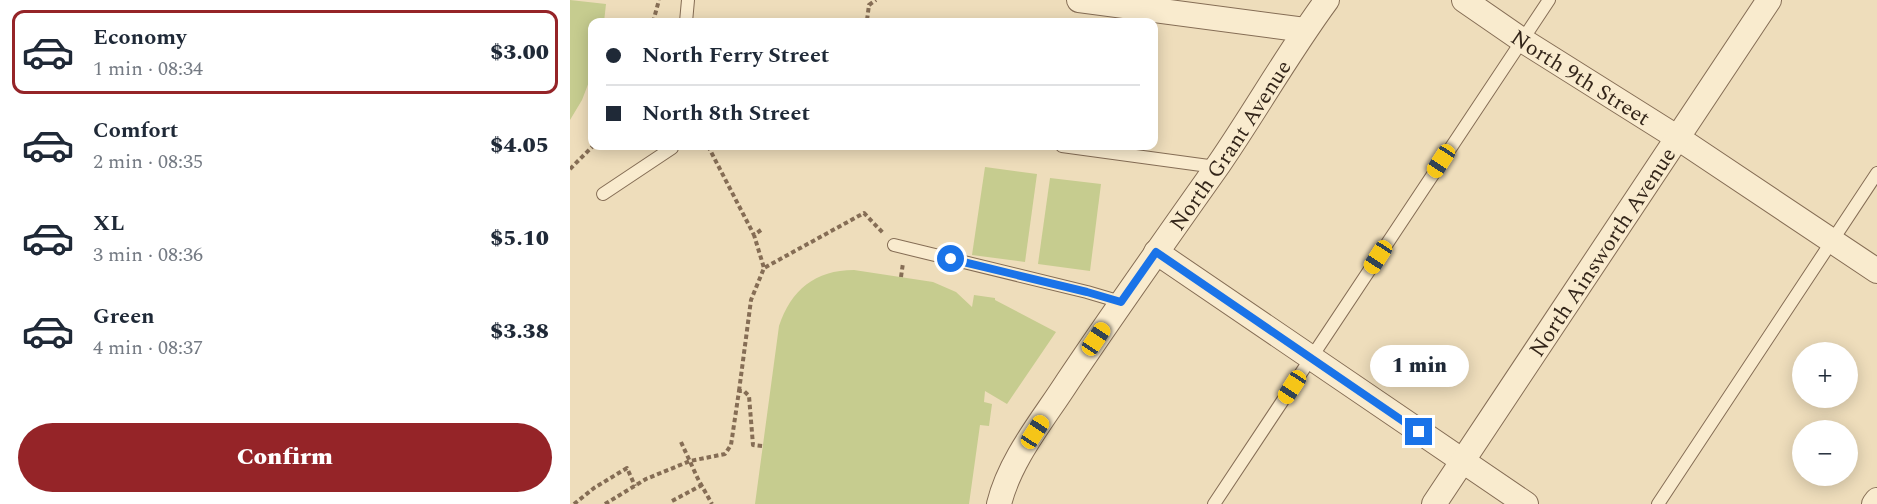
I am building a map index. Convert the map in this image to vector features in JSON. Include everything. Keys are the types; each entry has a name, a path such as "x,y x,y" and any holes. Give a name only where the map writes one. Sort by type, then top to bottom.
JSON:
{"street":[{"name":"North Grant Avenue","path":"999,504 1006,483 1022,451 1327,0"},
{"name":"North 9th Street","path":"1464,0 1522,40 1678,138 1877,271"},
{"name":"North Ainsworth Avenue","path":"1434,504 1769,0"},
{"path":"1087,1 1305,30"},
{"path":"1156,252 1527,504"},
{"path":"1874,504 1877,500"}],"lane":[{"path":"686,18 688,0"},
{"path":"1214,504 1549,0"},
{"path":"603,194 669,150"},
{"path":"1091,150 1216,167"},
{"path":"1658,504 1877,173"},
{"path":"894,245 1121,302"}],"path":[{"path":"654,18 659,0"},
{"path":"867,18 869,5 876,0"},
{"path":"570,169 589,150"},
{"path":"605,504 635,486 690,460 725,454 731,445 751,300 764,268 754,235 710,150"},
{"path":"764,268 864,213 894,245"},
{"path":"754,235 761,230"},
{"path":"739,391 744,391 748,396 753,445 763,446"},
{"path":"681,442 712,504"},
{"path":"573,504 627,468 635,486"},
{"path":"672,501 702,485"}],"green space":[{"path":"570,0 606,4 604,18 588,18 588,84 570,120"},
{"path":"985,167 1037,174 1025,262 972,255"},
{"path":"1050,178 1101,184 1090,271 1038,264"},
{"path":"854,270 933,282 956,292 972,307 974,295 995,298 1056,332 1007,404 985,391 984,402 992,404 989,426 980,425 969,504 755,504 779,326 784,313 790,302 806,284 828,274"}],"route":[{"path":"951,259 1121,302 1156,252 1419,432"}]}
